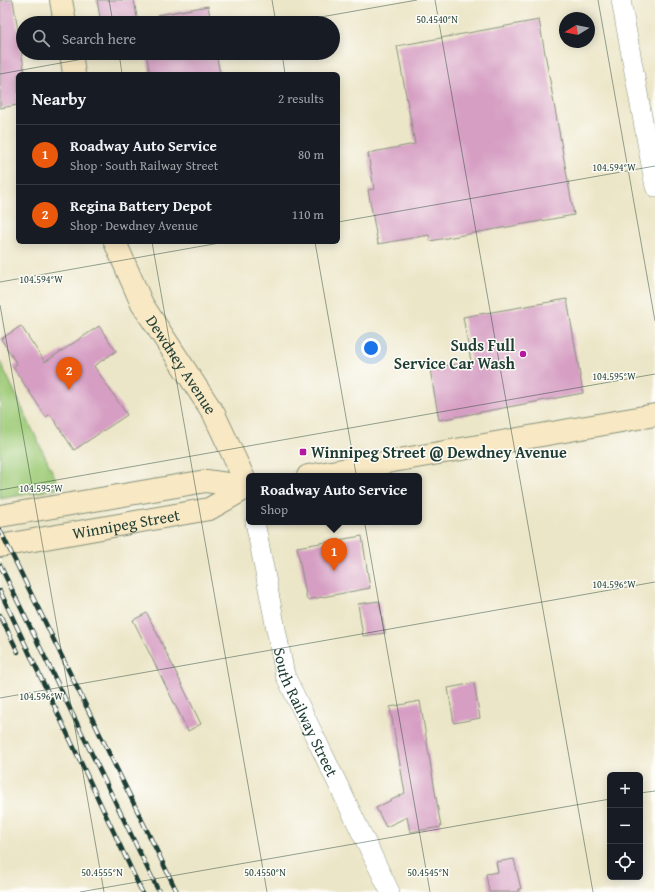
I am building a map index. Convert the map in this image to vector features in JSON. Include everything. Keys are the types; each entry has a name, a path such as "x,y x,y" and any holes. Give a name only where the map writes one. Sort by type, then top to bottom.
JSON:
{"main road":[{"path":"61,0 64,16"},
{"path":"72,60 74,72"},
{"name":"Dewdney Avenue","path":"116,244 142,304 214,414 246,483"},
{"path":"325,473 655,414"},
{"name":"Winnipeg Street","path":"0,516 206,481 246,488"},
{"name":"Winnipeg Street","path":"0,546 209,509 246,490"}],"street":[{"path":"621,0 655,188"},
{"name":"South Railway Street","path":"256,525 285,675 390,892"}],"green space":[{"path":"0,361 60,488 0,499"}],"building":[{"path":"0,0 13,0 16,18 16,60 23,60 25,72 16,72 16,105 0,108"},
{"path":"97,0 134,0 137,16 100,16"},
{"path":"208,6 210,16 158,16"},
{"path":"539,20 574,215 430,241 429,235 378,244 368,190 374,189 368,153 415,144 397,46"},
{"path":"147,60 217,60 220,72 150,72"},
{"name":"Suds Full Service Car Wash","path":"567,299 583,393 439,420 430,369 471,361 463,317"},
{"path":"21,326 45,362 99,326 116,351 94,366 127,415 74,450 50,414 46,417 13,367 17,364 1,339"},
{"path":"362,536 370,588 307,600 297,547"},
{"path":"379,601 385,633 363,636 358,604"},
{"path":"147,613 201,724 188,731 133,620"},
{"path":"474,683 480,718 454,723 448,688"},
{"path":"420,701 441,827 410,832 407,817 386,827 376,808 405,793 390,707"},
{"path":"514,859 521,889 519,889 519,892 489,892 486,874 498,872 496,862"}],"railway":[{"path":"0,530 177,892"},
{"path":"0,565 159,892"},
{"path":"0,591 142,892"},
{"path":"0,615 18,652"}],"place":[{"name":"Suds Full Service Car Wash","path":"523,354"},
{"name":"Regina Battery Depot","path":"69,390"},
{"name":"Winnipeg Street @ Dewdney Avenue","path":"303,452"},
{"name":"Roadway Auto Service","path":"334,571"}]}
